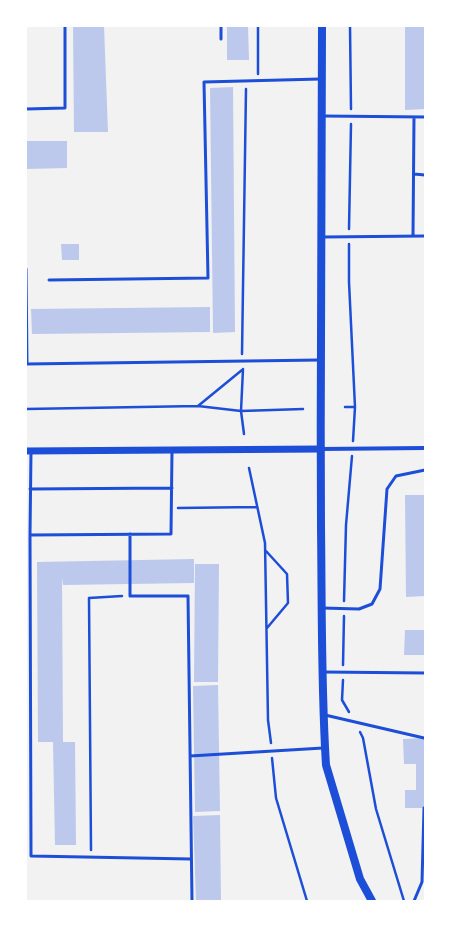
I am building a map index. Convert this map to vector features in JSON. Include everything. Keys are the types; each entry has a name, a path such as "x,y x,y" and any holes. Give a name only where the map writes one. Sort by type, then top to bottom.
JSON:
{"main road":[{"path":"322,26 321,449 323,714 326,765 360,879 372,901"}],"street":[{"path":"29,451 425,448"}],"lane":[{"path":"26,109 65,108 65,26"},
{"path":"220,26 221,39"},
{"path":"49,280 208,278 204,82 322,79"},
{"path":"321,116 425,117"},
{"path":"413,236 414,117"},
{"path":"414,174 425,175"},
{"path":"321,237 425,236"},
{"path":"26,269 26,364 321,360"},
{"path":"30,536 170,534 172,508 172,450"},
{"path":"29,451 31,856 191,859"},
{"path":"322,608 358,609 372,604 380,590 387,489 396,476 425,470"},
{"path":"30,489 172,488"},
{"path":"130,534 130,596 188,596 192,901"},
{"path":"323,672 425,673"},
{"path":"323,714 424,738"},
{"path":"190,756 325,748"},
{"path":"414,901 422,882 424,808"}],"path":[{"path":"258,26 258,80"},
{"path":"346,525 355,407 348,282 351,116 350,26"},
{"path":"244,434 241,411 243,370 247,81"},
{"path":"198,406 243,370"},
{"path":"26,409 198,406 241,411 303,409"},
{"path":"345,407 355,407"},
{"path":"249,468 265,551 268,720 276,798 307,901"},
{"path":"172,508 257,507"},
{"path":"265,551 287,574 288,603 267,628"},
{"path":"91,857 89,598 130,596"}],"building":[{"path":"73,26 104,26 108,132 74,132"},
{"path":"227,26 248,26 249,60 227,60"},
{"path":"405,26 425,26 425,109 405,110"},
{"path":"233,87 235,332 213,333 210,88"},
{"path":"26,141 67,141 67,168 26,169"},
{"path":"61,244 79,244 79,260 62,260"},
{"path":"210,307 210,332 32,334 31,309"},
{"path":"405,495 425,495 425,596 406,597"},
{"path":"194,559 194,583 63,585 62,578 63,742 75,742 76,845 55,845 53,742 38,742 37,562"},
{"path":"195,564 219,564 218,682 194,682"},
{"path":"405,630 425,630 425,655 404,655"},
{"path":"218,685 220,811 195,812 193,686"},
{"path":"425,738 425,808 405,808 405,790 416,790 416,764 404,764 403,739"},
{"path":"220,815 221,901 196,901 193,816"}]}
